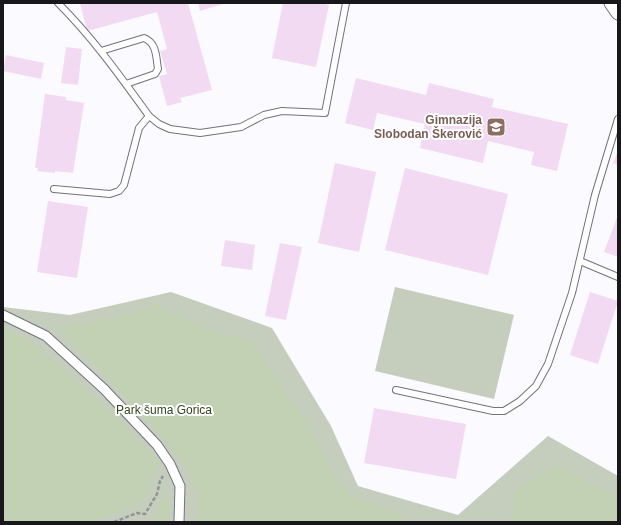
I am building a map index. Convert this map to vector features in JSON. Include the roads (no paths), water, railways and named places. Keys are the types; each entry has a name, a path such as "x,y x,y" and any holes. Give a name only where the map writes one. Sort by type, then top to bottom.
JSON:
{"street":[{"path":"611,3 618,13"},
{"path":"3,315 46,336 104,389 157,445 170,464 180,486 179,522"}],"lane":[{"path":"58,3 101,51 149,116 159,124 170,129 200,133 241,127 264,115 282,111 325,113 346,3"},
{"path":"64,3 74,20"},
{"path":"101,51 144,38 150,40 154,46 158,69 155,74 126,84"},
{"path":"54,189 110,194 119,191 124,185 139,128 149,116"},
{"path":"396,390 493,411 504,411 520,401 536,386 548,364 572,294 595,195 618,119"},
{"path":"580,261 618,278"}],"place":[{"name":"Gimnazija Slobodan Škerović","path":"496,127"}],"park label":[{"name":"Park šuma Gorica","path":"164,410"}]}
